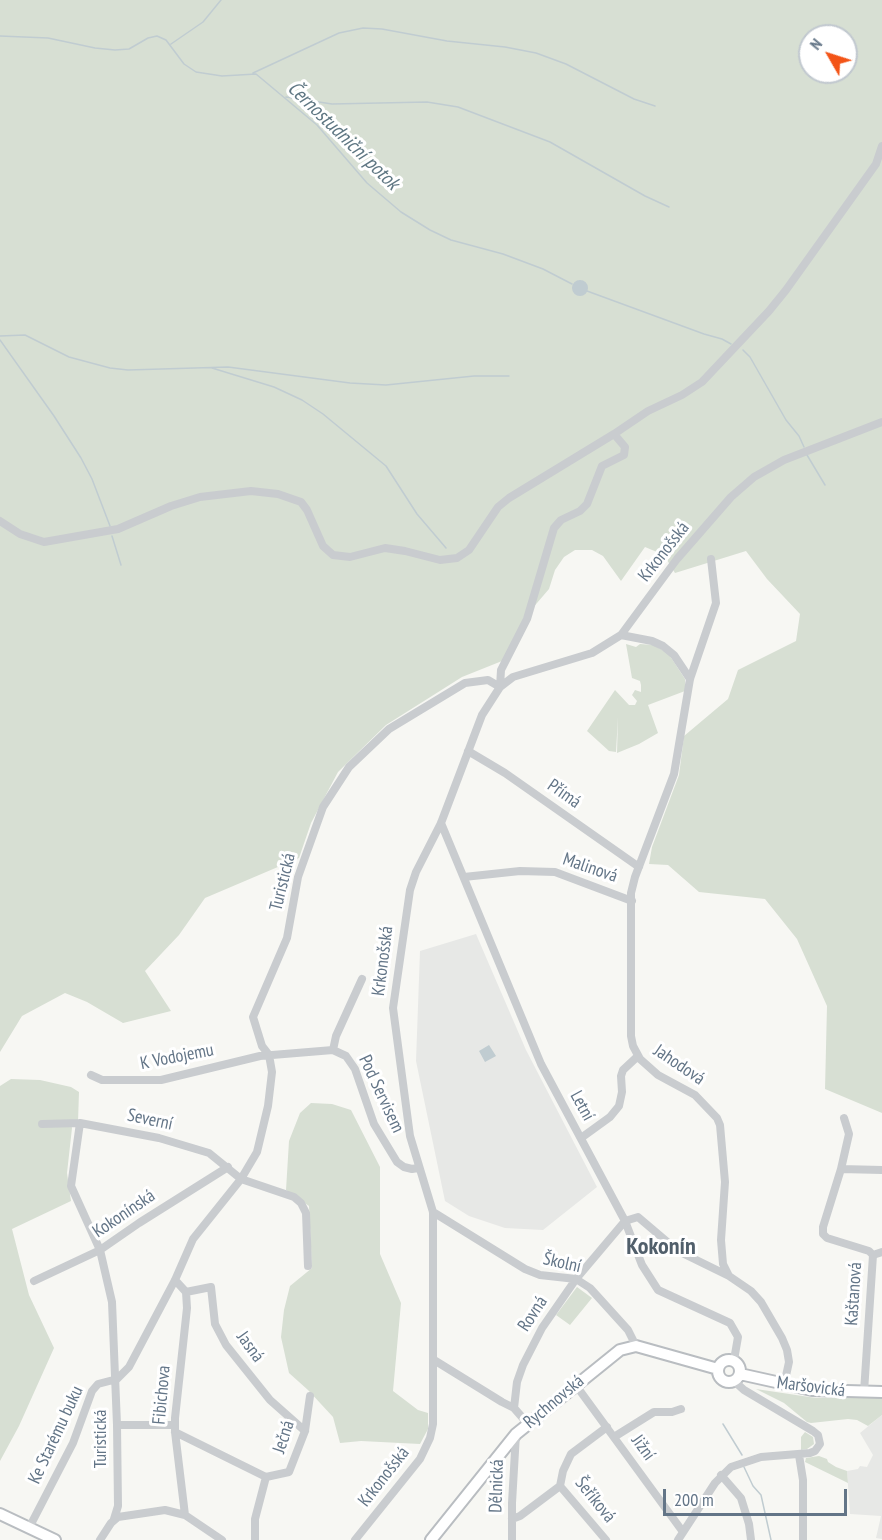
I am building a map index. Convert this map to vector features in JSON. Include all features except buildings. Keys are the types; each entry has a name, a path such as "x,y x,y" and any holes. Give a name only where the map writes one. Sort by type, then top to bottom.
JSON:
{"main road":[{"path":"636,1346 718,1369 725,1360 734,1360 740,1366 737,1378"},
{"name":"Rychnovská","path":"432,1540 516,1434 575,1384 620,1350 636,1346"},
{"name":"Maršovická","path":"718,1369 719,1376 724,1381 737,1378 829,1391 882,1392"},
{"path":"0,1514 33,1533 55,1540"}],"street":[{"path":"0,521 32,540 44,542 118,529 171,506 200,497 251,491 278,494 301,502 323,546 333,555 350,557 385,549 405,551 440,560 457,558 469,550 498,507 509,498 648,411 682,395 702,382 786,290 876,164 882,147"},
{"name":"Krkonošská","path":"355,1540 415,1465 427,1445 434,1418 432,1212 410,1136 393,1008 410,890 416,872 441,823 482,715 500,687 513,677 592,653 621,634 677,559 731,497 754,477 783,460 882,422"},
{"path":"500,687 501,670 527,619 554,528 561,520 580,511 587,504 602,466 624,455 625,447 614,434"},
{"name":"Jahodová","path":"711,559 716,603 690,679 674,774 631,893 631,1036 638,1056 658,1075 695,1095 717,1118 720,1125 725,1182 723,1264 729,1276"},
{"path":"621,634 663,646 674,655 690,679"},
{"name":"Turistická","path":"114,1519 118,1506 117,1379 129,1367 137,1354 200,1229 241,1179 257,1152 268,1106 272,1072 269,1055 262,1046 253,1017 287,938 298,877 322,807 349,767 389,729 465,683 488,680 500,687"},
{"name":"Přímá","path":"468,751 505,773 639,867"},
{"name":"Letní","path":"441,823 533,1046 625,1221 642,1265 658,1290 726,1320 734,1327 738,1342 734,1360"},
{"name":"Malinová","path":"464,877 520,871 555,872 632,901"},
{"path":"333,1050 336,1036 362,979"},
{"name":"Pod Servisem","path":"269,1055 333,1050 346,1056 355,1069 374,1124 397,1162 404,1167 418,1168"},
{"name":"K Vodojemu","path":"91,1075 102,1080 161,1080 269,1055"},
{"path":"581,1138 610,1117 619,1106 623,1070 638,1056"},
{"path":"844,1118 849,1134 841,1169 882,1170"},
{"path":"80,1123 71,1186 100,1250 112,1302 117,1379"},
{"name":"Severní","path":"42,1124 80,1123 159,1138 209,1153 241,1179"},
{"name":"Kokonínská","path":"34,1281 100,1250 228,1167"},
{"name":"Kaštanová","path":"841,1169 823,1227 823,1234 827,1238 877,1253 864,1392"},
{"path":"241,1179 294,1197 301,1203 306,1213 308,1266"},
{"name":"Školní","path":"432,1212 531,1272 576,1279 590,1288 628,1330 636,1346"},
{"path":"625,1221 638,1217 678,1251 729,1276 751,1291 761,1302 788,1350 789,1362 784,1385"},
{"name":"Rovná","path":"514,1408 517,1382 532,1345 576,1279 625,1221"},
{"path":"176,1280 186,1292"},
{"name":"Jasná","path":"186,1292 211,1287 215,1324 226,1345 270,1400 305,1431"},
{"name":"Fibichova","path":"185,1515 175,1429 187,1308 186,1292"},
{"path":"434,1360 514,1408 528,1424"},
{"path":"678,1540 721,1475 731,1467 760,1457 799,1455 815,1451 820,1442 818,1435 744,1390 737,1378"},
{"name":"Ke Starému buku","path":"33,1533 73,1443 92,1391 98,1384 117,1379"},
{"name":"Jižní","path":"575,1384 683,1532"},
{"name":"Ječná","path":"255,1540 255,1520 266,1477 289,1472 305,1431 310,1396"},
{"path":"614,1437 654,1412 672,1412 681,1408"},
{"path":"117,1425 175,1429 266,1477"},
{"name":"Šeříková","path":"603,1539 560,1486 563,1471 571,1454 607,1427"},
{"name":"Dělnická","path":"512,1540 516,1434"},
{"path":"799,1455 804,1540"},
{"path":"721,1475 741,1498 751,1540"},
{"path":"512,1519 520,1516 560,1486"},
{"path":"100,1540 114,1519 121,1515 165,1510 185,1515 216,1538"}],"shaded area":[{"path":"0,0 882,0 882,1113 825,1089 827,1006 797,939 765,899 699,892 668,865 649,864 652,847 679,775 684,736 728,699 738,670 796,641 800,614 767,579 746,551 675,573 664,555 645,547 621,581 603,556 592,550 575,550 564,557 555,570 549,589 525,617 502,661 462,677 386,725 338,772 311,823 299,858 205,898 179,935 145,971 171,1011 123,1023 87,1002 65,993 22,1016 0,1052"},
{"path":"580,280 588,288 580,296 572,288"},
{"path":"626,644 636,647 640,644 653,645 668,653 685,679 685,691 648,705 658,733 617,753 618,717 616,752 609,751 587,731 615,690 629,705 635,705 637,701 632,695 635,690 641,692 641,685 640,681 632,678"},
{"path":"476,934 526,1050 597,1187 543,1230 505,1228 469,1216 445,1201 416,1061 420,951"},
{"path":"489,1045 496,1056 485,1062 479,1051"},
{"path":"11,1079 40,1080 71,1087 79,1092 78,1122 71,1121 67,1173 71,1201 12,1229 29,1295 54,1348 19,1426 0,1461 0,1086"},
{"path":"311,1103 332,1104 351,1110 380,1167 380,1254 401,1303 393,1391 418,1410 428,1413 428,1429 420,1444 361,1441 340,1443 333,1417 289,1373 281,1337 284,1310 290,1286 312,1268 309,1206 286,1190 289,1141 300,1113"},
{"path":"577,1287 592,1298 570,1325 556,1315"},
{"path":"756,1389 816,1398 882,1398 882,1415 868,1426 857,1420 848,1419 811,1423 784,1403"},
{"path":"882,1415 882,1539 876,1538 881,1516 850,1514 847,1471 858,1469 860,1466 867,1467 873,1455 860,1433"},
{"path":"805,1432 813,1437 814,1444 801,1450 801,1437"},
{"path":"819,1456 847,1471 848,1483 805,1462 806,1458"}],"waterway":[{"path":"171,44 203,22 221,0"},
{"path":"253,73 339,33 363,28 382,29 447,41 505,47 536,53 566,64 634,99 655,106"},
{"name":"Černostudniční potok","path":"0,36 48,38 115,50 129,49 148,38 157,36 166,40 184,64 196,72 222,76 256,74 317,125 367,183 401,212 451,240 503,254 543,269 572,284"},
{"path":"286,97 332,104 427,102 458,107 550,142 645,196 669,207"},
{"name":"Černostudniční potok","path":"587,291 731,344"},
{"path":"0,336 25,335 69,357 110,368 128,370 228,367 350,383 386,385 474,376 509,376"},
{"path":"0,340 81,458 92,479 110,526"},
{"name":"Černostudniční potok","path":"743,350 750,357 804,447"},
{"path":"212,368 274,387 302,400 323,414 386,466 417,514 446,548"},
{"name":"Černostudniční potok","path":"807,455 825,485"},
{"path":"112,536 121,565"},
{"path":"723,1424 742,1455"},
{"path":"744,1467 753,1486 761,1495 771,1540"}],"district":[{"name":"Kokonín","path":"661,1247"}]}
